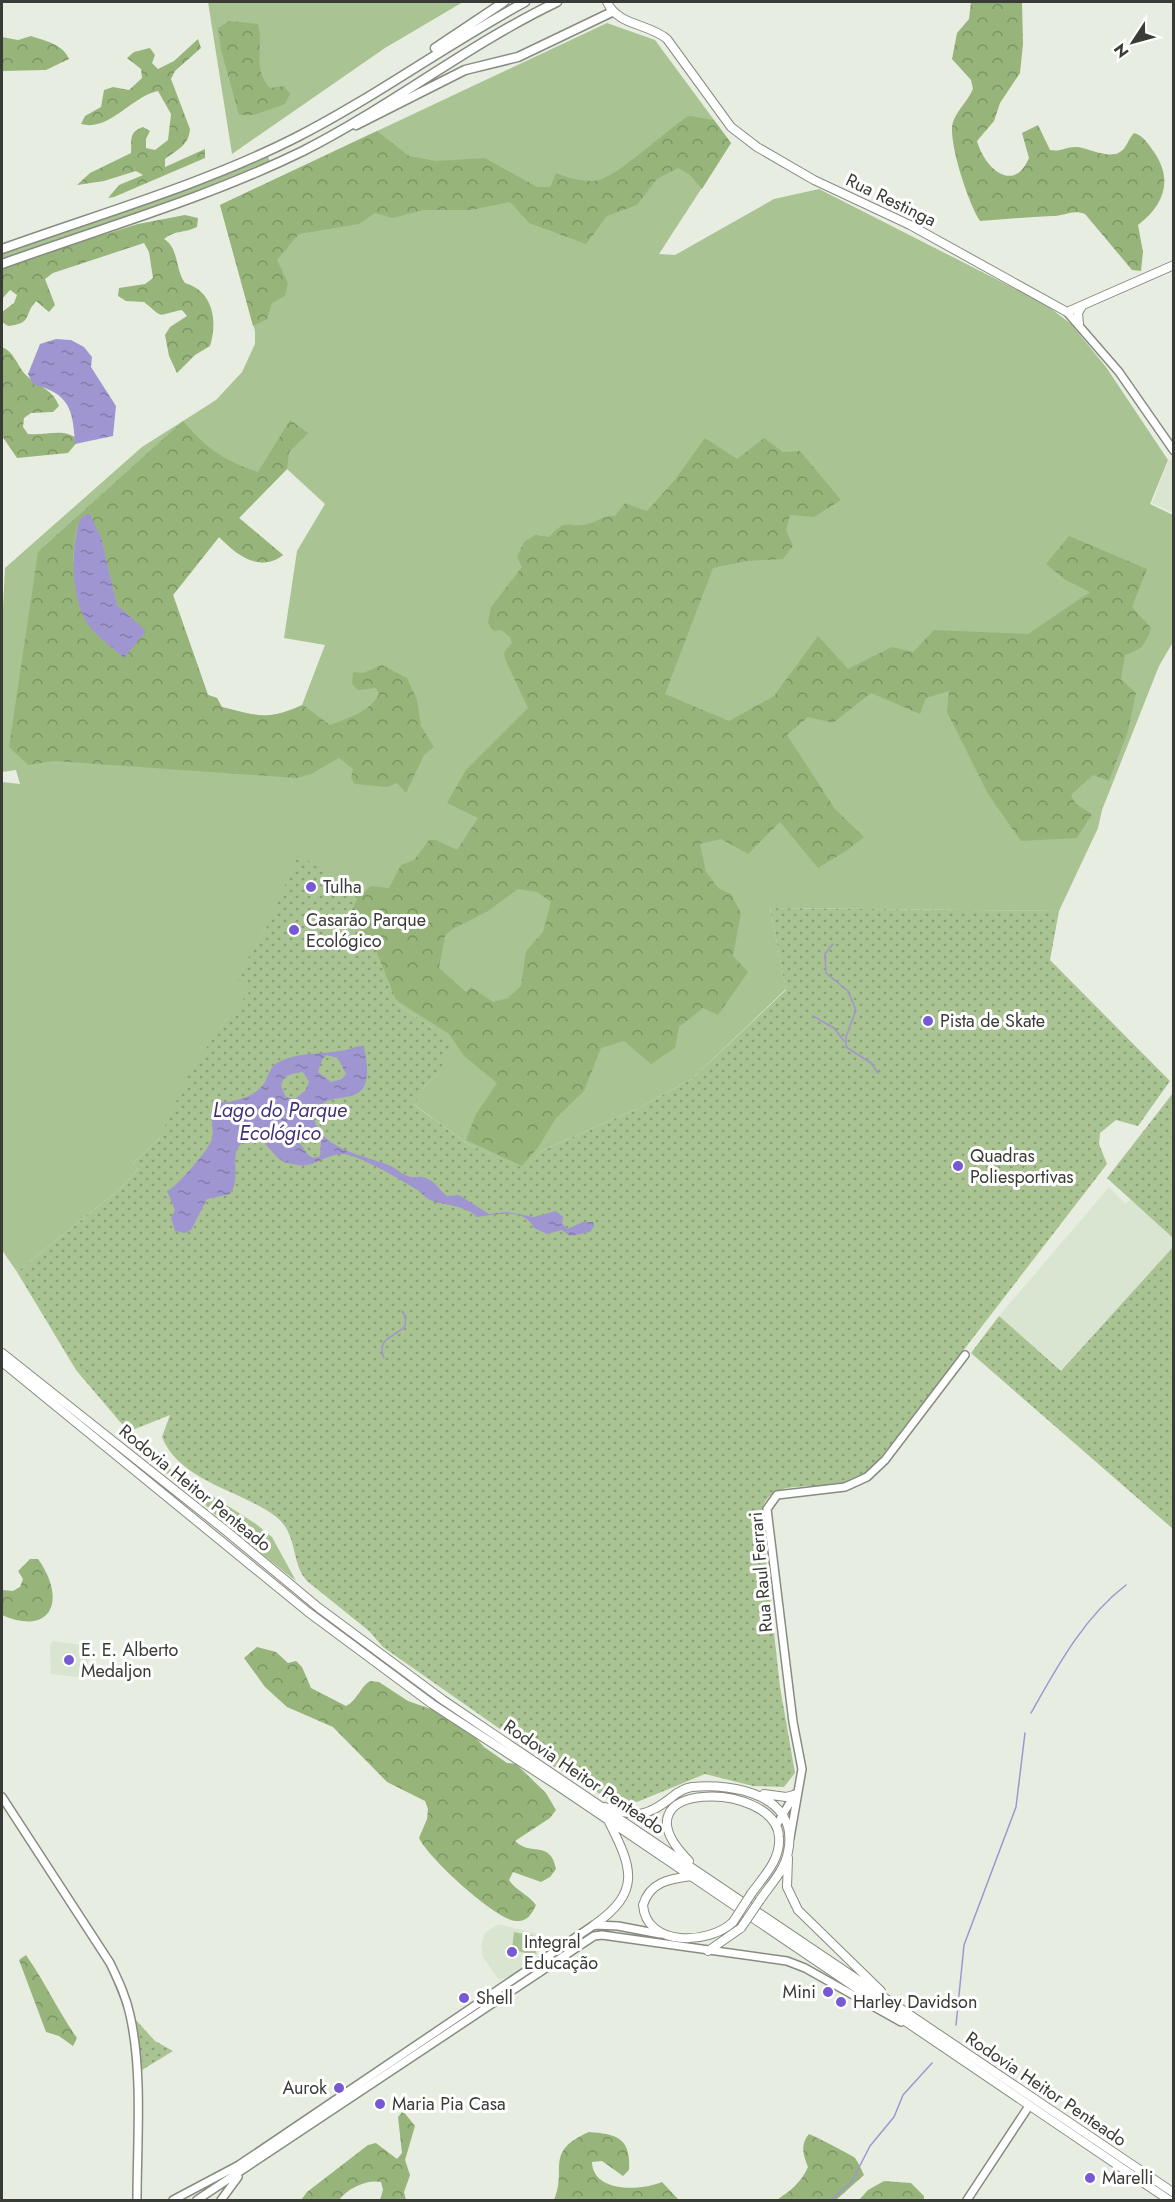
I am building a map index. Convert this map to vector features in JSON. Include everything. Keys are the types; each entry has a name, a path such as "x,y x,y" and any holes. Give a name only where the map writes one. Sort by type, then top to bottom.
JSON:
{"highway":[{"path":"376,90 504,2"},
{"path":"2,249 203,177 262,153 318,126 525,2"},
{"path":"321,142 499,34 558,2"},
{"path":"2,264 267,167 465,70 518,57 612,11"}],"main road":[{"path":"607,2 612,11"},
{"name":"Rua Restinga","path":"612,11 621,19 659,32 694,75 731,127 757,147 814,180 910,225 1067,312 1090,337 1173,451"},
{"path":"1067,312 1173,265"},
{"path":"1079,324 1078,313 1082,306"},
{"name":"Rodovia Heitor Penteado","path":"2,1353 319,1608 443,1700 701,1872 1173,2193"},
{"name":"Rua Raul Ferrari","path":"789,1848 802,1768 793,1722 766,1509 777,1495 845,1487 867,1478 885,1460 965,1355"},
{"name":"Rodovia Heitor Penteado","path":"2,1362 308,1612 432,1704 691,1876 1169,2200"},
{"path":"596,1804 641,1815 658,1809 675,1794 690,1788 755,1792 780,1797 797,1792"},
{"path":"755,1792 768,1799 783,1815 789,1848 787,1887 793,1903 895,2005"},
{"path":"776,1826 797,1792"},
{"path":"2,1797 110,1963 123,1991 130,2016 136,2085 137,2200"},
{"path":"594,1925 618,1926 693,1938 712,1936 724,1931 733,1922 777,1856 779,1837 776,1826 760,1808 739,1801 696,1797 678,1803 666,1817 668,1835 701,1872"},
{"path":"173,2200 196,2190 249,2159 611,1913 623,1900 628,1885 623,1849 609,1821"},
{"path":"708,1951 741,1928 783,1865 789,1848"},
{"path":"660,1934 644,1914 646,1896 660,1882 691,1876"},
{"path":"196,2190 202,2199 585,1941 602,1935 645,1943 769,1959 805,1968 922,2033"},
{"path":"967,2200 1029,2106"},
{"path":"221,2200 245,2168"}],"shaded area":[{"path":"1169,459 1173,461 1173,513 1152,503"},
{"path":"1109,1187 1126,1204 1130,1199 1173,1238 1173,1247 1061,1371 999,1316"},
{"name":"E. E. Alberto Medaljon","path":"52,1641 91,1646 85,1678 51,1674 50,1647"},
{"name":"Integral Educação","path":"498,1924 550,1937 548,1947 508,1978 498,1979 483,1957 481,1946 485,1933"}],"green space":[{"path":"208,2 463,2 385,48 232,154"},
{"path":"971,2 1022,2 1023,44 1020,73 1000,103 994,121 977,141 992,168 1007,176 1015,175 1022,169 1029,158 1022,133 1038,125 1050,150 1078,147 1105,154 1116,154 1124,148 1134,133 1143,138 1154,152 1160,163 1164,183 1163,192 1154,210 1138,225 1143,252 1141,271 1132,270 1085,214 1073,212 1057,216 980,221 960,172 952,131 955,118 973,89 971,80 952,59 957,33 969,19"},
{"path":"229,21 258,24 261,73 270,88 284,86 290,94 285,104 254,115 239,115 221,50 218,28"},
{"path":"607,23 655,40 731,143 659,254 675,255 774,199 819,189 1045,304 1071,324 1106,367 1168,460 1150,504 1173,515 1173,642 1159,666 1102,810 1098,828 1059,911 770,908 786,989 693,1078 641,1107 541,1151 525,1170 471,1146 413,1104 425,1086 439,1073 433,1028 398,1005 371,939 267,926 237,979 251,991 221,1026 159,1139 133,1163 138,1169 121,1188 17,1272 2,1250 2,782 20,784 16,770 2,772 2,627 5,568 142,447 216,400 242,372 255,344 255,331 220,205","holes":["287,469 325,504 297,551 284,638 325,645 302,705 271,715 244,713 221,707 217,698 208,695 173,595 219,537 249,560 265,562 283,555 239,518"]},
{"path":"31,36 58,46 69,59 46,70 2,71 2,37 18,40"},
{"path":"198,39 201,48 175,71 171,79 190,129 185,143 165,159 165,167 205,149 205,158 114,197 108,198 119,185 143,175 136,171 104,181 77,185 90,173 131,153 132,137 138,129 143,127 150,131 146,139 146,148 155,150 168,140 171,114 158,91 139,99 101,123 81,124 85,116 101,107 104,90 113,87 129,90 142,78 141,69 127,58 134,52 150,48 155,55 152,63 158,69 174,61"},
{"path":"689,116 714,120 731,143 702,189 689,174 678,168 657,179 637,205 607,216 586,244 529,223 510,202 471,210 424,210 392,218 375,213 359,224 299,234 277,260 288,283 285,296 272,303 267,319 253,326 220,205 377,131 409,156 436,161 485,158 537,187 550,187 556,173 574,179 593,181 614,173"},
{"path":"268,156 270,162 238,176 2,261 2,252"},
{"path":"185,215 198,218 197,227 172,234 164,239 175,253 185,283 202,293 207,300 213,317 213,327 210,346 195,355 177,373 169,356 165,335 170,327 187,316 182,310 161,315 144,302 126,301 118,296 119,288 145,284 153,278 149,252 144,243 53,273 45,279 55,305 49,312 36,301 21,323 8,326 2,322 2,312 14,303 17,295 10,290 2,299 2,266 138,224"},
{"path":"2,347 12,355 28,377 52,395 59,406 53,412 31,413 24,418 23,427 28,434 61,433 73,436 79,440 68,453 17,458 2,436"},
{"path":"290,420 308,433 289,452 287,469 239,518 283,555 265,562 249,560 219,537 173,595 208,695 217,698 222,707 254,715 271,715 303,705 330,725 358,714 375,700 379,694 376,688 358,690 352,684 353,672 363,673 382,665 407,678 417,700 421,726 434,747 424,755 406,793 397,783 387,787 355,784 351,778 353,769 339,758 311,774 297,778 54,761 28,765 9,747 38,552 183,421 216,452 258,472","holes":["89,514 101,537 117,605 145,631 124,657 105,641 73,561 75,535 80,519"]},
{"path":"705,438 737,459 764,438 783,452 800,451 841,500 814,517 790,515 786,530 793,546 783,559 747,561 713,568 665,694 729,721 774,696 818,636 848,669 892,647 913,652 934,630 1028,634 1090,592 1064,579 1046,564 1069,536 1147,569 1132,607 1151,628 1142,646 1125,655 1121,679 1136,693 1128,731 1109,781 1093,775 1071,795 1076,804 1092,814 1077,838 1021,841 988,794 947,712 949,691 926,698 920,714 871,693 833,723 808,717 787,735 835,809 864,837 818,868 780,822 748,854 721,839 700,844 706,872 718,888 731,894 741,913 733,956 748,972 718,1015 703,1008 679,1027 675,1048 651,1064 624,1041 601,1048 584,1091 556,1118 539,1146 522,1166 466,1140 476,1114 497,1083 464,1056 449,1034 393,998 347,920 358,897 371,886 389,888 401,865 414,860 429,840 436,840 457,850 478,818 447,803 466,770 528,708 505,659 504,652 512,643 510,637 501,630 494,631 488,623 491,607 522,567 517,557 524,542 535,535 549,537 564,525 587,524 615,516 625,503 647,511 674,481","holes":["518,889 537,892 551,902 543,932 526,951 521,986 508,998 493,1002 471,987 466,992 439,968 445,936 451,930 488,911"]},
{"path":"299,854 358,897 347,920 371,938 398,1005 433,1028 450,1048 439,1073 425,1086 414,1105 471,1146 525,1169 541,1151 641,1107 693,1078 786,990 770,908 1059,911 1050,960 1170,1081 1138,1126 1116,1120 1100,1133 1099,1144 1107,1164 875,1465 849,1482 780,1490 771,1495 765,1503 761,1514 780,1687 795,1773 784,1787 753,1786 705,1774 637,1802 610,1800 550,1764 383,1647 369,1631 307,1581 298,1565 291,1539 283,1523 261,1507 197,1475 182,1465 171,1452 162,1437 170,1415 135,1429 128,1429 121,1423 76,1370 17,1272 121,1188 138,1169 133,1163 159,1139 190,1072 221,1026 250,991 236,979 267,926"},
{"path":"1173,1093 1173,1238 1107,1178"},
{"path":"1173,1247 1173,1529 971,1353 999,1316 1061,1371"},
{"path":"138,1448 256,1524 272,1537 296,1581 228,1527 191,1491 135,1450"},
{"path":"30,1559 38,1559 47,1574 53,1600 50,1610 43,1617 33,1621 19,1621 2,1615 2,1590 13,1591 20,1587 23,1579 18,1571"},
{"path":"257,1647 276,1652 288,1663 296,1661 302,1667 311,1688 346,1706 370,1681 379,1682 408,1701 459,1719 484,1747 507,1763 516,1764 546,1793 556,1810 550,1818 515,1841 527,1848 545,1851 553,1860 556,1869 550,1877 541,1882 513,1872 509,1880 536,1905 529,1917 520,1921 506,1918 479,1900 448,1873 419,1838 427,1819 428,1809 425,1801 387,1782 333,1727 287,1707 265,1687 244,1658"},
{"path":"514,1932 539,1937 535,1956 512,1949"},
{"path":"26,1955 77,2038 73,2046 59,2036 46,2032 19,1960"},
{"path":"135,2019 155,2041 173,2051 142,2070"},
{"path":"403,2111 415,2126 405,2160 410,2175 404,2192 406,2200 380,2200 383,2190 381,2182 376,2181 358,2185 339,2200 301,2200 307,2192 368,2145 376,2143 397,2159 402,2153 398,2117"},
{"path":"589,2132 614,2136 625,2144 628,2151 629,2170 623,2176 602,2161 592,2162 594,2172 600,2179 609,2184 631,2188 662,2182 679,2200 554,2200 558,2189 561,2154 575,2139"},
{"path":"809,2134 855,2158 864,2175 836,2200 777,2200 799,2182 808,2167 803,2150 804,2142"},
{"path":"884,2181 911,2183 924,2196 924,2200 859,2200 868,2190"}],"water":[{"path":"56,339 71,340 84,347 92,357 91,367 116,406 113,436 75,444 73,421 67,404 54,393 33,384 28,374 40,344"},
{"path":"89,513 101,537 117,605 146,631 124,658 99,637 87,623 77,599 74,571 75,543 80,519"},
{"name":"Lago do Parque Ecológico","path":"364,1047 367,1070 365,1084 359,1092 320,1105 313,1114 317,1126 333,1143 391,1166 406,1175 426,1178 447,1196 459,1195 489,1214 507,1212 534,1217 556,1211 563,1217 562,1223 567,1229 583,1222 593,1222 594,1226 590,1232 570,1236 562,1230 547,1234 534,1228 524,1217 517,1215 477,1217 461,1208 430,1200 418,1190 357,1158 341,1154 309,1165 294,1165 280,1160 265,1143 256,1138 246,1140 237,1149 235,1182 230,1194 207,1199 191,1230 185,1233 175,1231 171,1218 175,1210 167,1191 184,1176 210,1144 213,1134 211,1115 215,1102 236,1101 256,1092 265,1082 271,1069 286,1059","holes":["326,1055 338,1058 346,1074 342,1079 331,1082 318,1072","303,1072 309,1082 305,1091 295,1099 286,1097 281,1086 289,1075","304,1133 321,1140 320,1156 314,1158 308,1155 299,1142"]}],"waterway":[{"path":"833,944 825,954 826,973 848,991 856,1010 846,1037 846,1047 871,1063 878,1073"},
{"path":"813,1016 834,1028 844,1041"},
{"path":"384,1358 382,1351 384,1342 405,1326 406,1317 402,1311"},
{"path":"1031,1713 1072,1644 1097,1612 1126,1585"},
{"path":"956,2025 964,1945 1016,1807 1025,1733"},
{"path":"831,2200 852,2181 870,2146 894,2117 903,2095 932,2063"}],"place":[{"name":"Tulha","path":"311,887"},
{"name":"Casarão Parque Ecológico","path":"294,930"},
{"name":"Pista de Skate","path":"928,1021"},
{"name":"Quadras Poliesportivas","path":"958,1166"},
{"name":"E. E. Alberto Medaljon","path":"69,1660"},
{"name":"Integral Educação","path":"512,1952"},
{"name":"Mini","path":"828,1992"},
{"name":"Shell","path":"464,1998"},
{"name":"Harley Davidson","path":"841,2002"},
{"name":"Aurok","path":"339,2088"},
{"name":"Maria Pia Casa","path":"380,2104"},
{"name":"Marelli","path":"1090,2178"}]}
